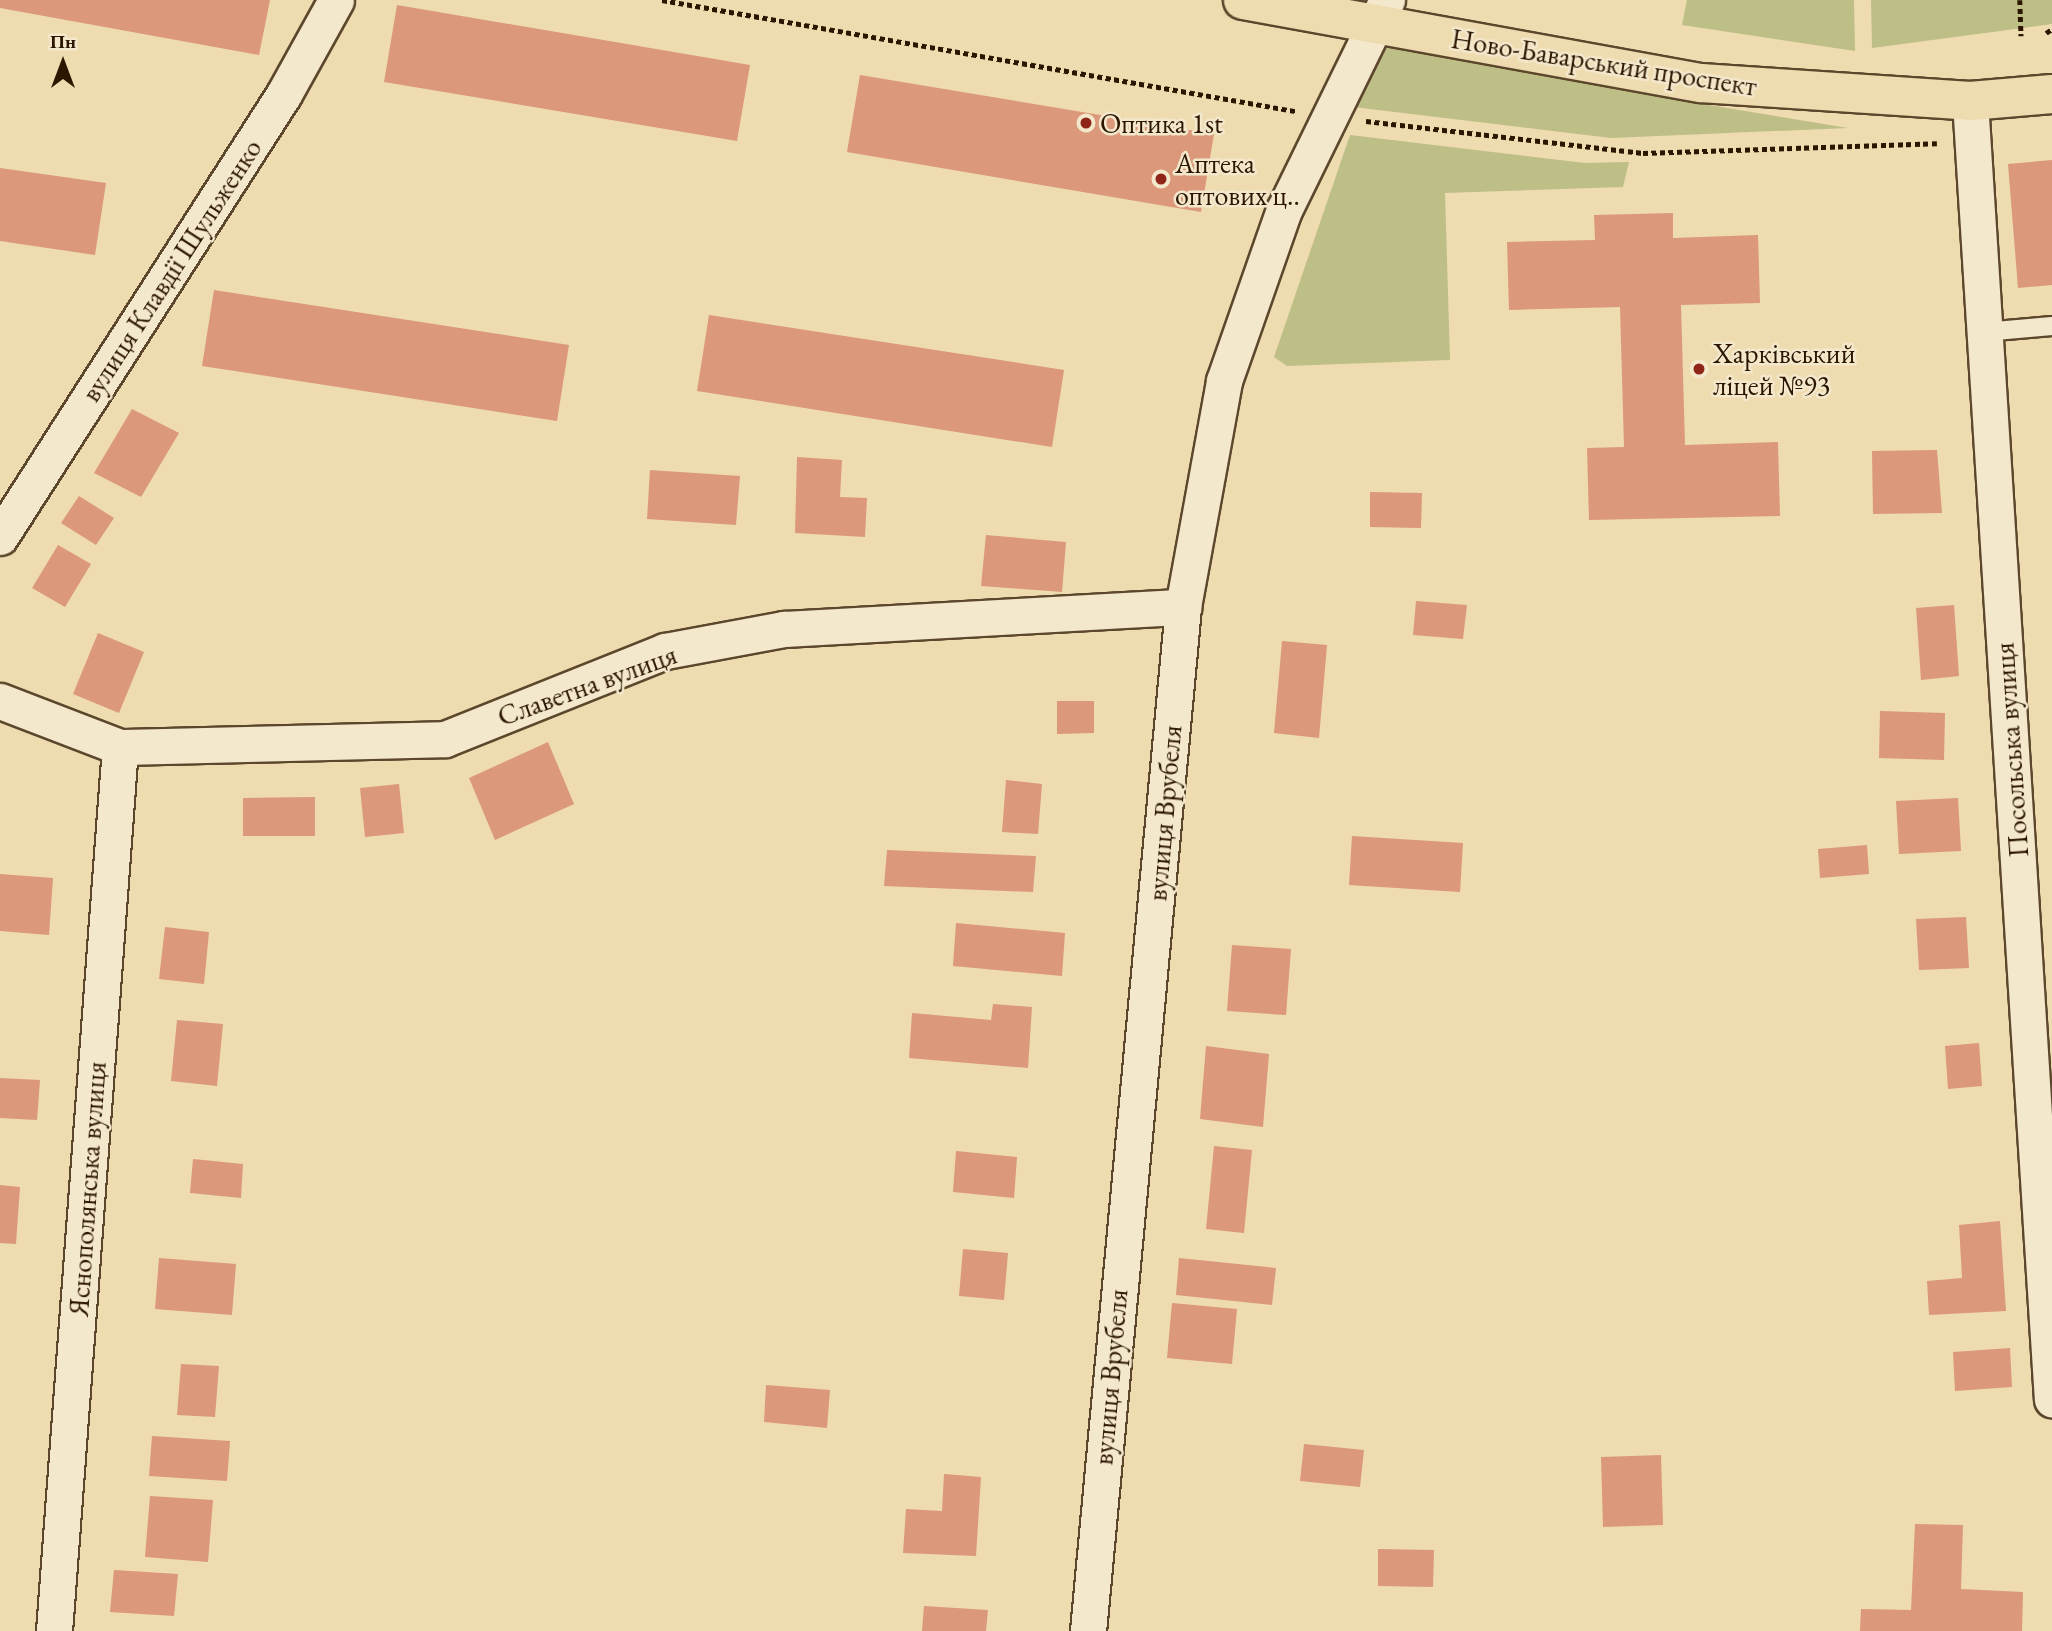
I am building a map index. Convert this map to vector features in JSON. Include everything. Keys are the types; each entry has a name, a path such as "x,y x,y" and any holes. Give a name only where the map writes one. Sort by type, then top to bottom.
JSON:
{"main road":[{"name":"Ново-Баварський проспект","path":"1243,0 1380,13 1700,82 1970,101 2052,94"}],"street":[{"name":"вулиця Клавдії Шульженко","path":"0,537 284,94 336,0"},
{"name":"вулиця Врубеля","path":"1088,1631 1183,607 1224,381 1284,211 1380,13"},
{"name":"Посольська вулиця","path":"1970,101 2052,1399"},
{"name":"Славетна вулиця","path":"0,701 120,747 445,739 665,651 784,629 1183,607"},
{"name":"Яснополянська вулиця","path":"54,1631 120,747"}],"lane":[{"path":"1984,332 2052,326"}],"path":[{"path":"2020,0 2021,36"},
{"path":"2046,33 2052,29"}],"green space":[{"path":"1687,0 1854,0 1855,51 1682,25"},
{"path":"1871,0 2052,0 2052,24 1872,48"},
{"path":"1379,43 1685,101 1848,128 1611,138 1345,106"},
{"path":"1350,135 1585,163 1629,162 1623,187 1445,193 1450,360 1287,366 1274,357"}],"building":[{"path":"0,0 270,0 259,55 0,8"},
{"path":"397,5 750,65 737,141 384,82"},
{"path":"860,75 1214,134 1201,212 847,152"},
{"path":"2052,160 2052,285 2018,288 2008,164"},
{"path":"0,168 106,183 95,255 0,241"},
{"path":"1673,213 1673,238 1758,235 1760,303 1681,305 1685,445 1778,442 1780,516 1589,520 1587,448 1624,447 1620,307 1509,310 1507,242 1595,240 1594,215"},
{"path":"214,290 569,345 557,421 202,366"},
{"path":"709,315 1064,370 1052,447 697,391"},
{"path":"132,409 179,433 141,497 94,473"},
{"path":"1937,450 1942,513 1873,514 1872,451"},
{"path":"797,457 842,460 840,497 867,498 865,537 795,533"},
{"path":"650,470 740,476 736,525 647,519"},
{"path":"1370,492 1422,493 1421,528 1370,527"},
{"path":"79,496 114,518 96,545 61,523"},
{"path":"986,535 1066,542 1062,592 981,586"},
{"path":"58,545 91,564 65,607 32,588"},
{"path":"1416,601 1467,605 1463,639 1413,635"},
{"path":"1954,605 1959,676 1921,680 1916,608"},
{"path":"98,633 144,652 119,713 73,694"},
{"path":"1282,641 1327,645 1319,738 1274,733"},
{"path":"1057,701 1094,701 1094,733 1057,734"},
{"path":"1880,711 1945,713 1944,760 1879,758"},
{"path":"548,742 574,804 495,840 469,778"},
{"path":"1006,780 1042,784 1038,834 1002,832"},
{"path":"399,784 404,833 365,837 360,788"},
{"path":"315,797 315,836 243,836 243,798"},
{"path":"1958,798 1961,851 1899,854 1896,801"},
{"path":"1352,836 1463,843 1460,892 1349,885"},
{"path":"1867,845 1869,874 1820,878 1818,849"},
{"path":"887,850 1036,856 1033,892 884,886"},
{"path":"0,874 53,878 49,935 0,931"},
{"path":"1966,917 1969,968 1919,970 1916,919"},
{"path":"956,923 1065,933 1062,976 953,966"},
{"path":"165,927 209,932 204,984 159,979"},
{"path":"1232,945 1291,949 1286,1015 1227,1011"},
{"path":"993,1004 1032,1007 1028,1068 909,1058 912,1013 991,1020"},
{"path":"177,1020 223,1024 217,1086 171,1081"},
{"path":"1979,1043 1982,1086 1948,1089 1945,1046"},
{"path":"1206,1046 1269,1054 1263,1127 1200,1119"},
{"path":"0,1078 40,1080 37,1120 0,1118"},
{"path":"1214,1146 1252,1150 1244,1233 1206,1229"},
{"path":"956,1151 1017,1157 1014,1198 953,1192"},
{"path":"193,1159 243,1164 241,1198 190,1193"},
{"path":"0,1185 20,1187 16,1244 0,1243"},
{"path":"2000,1221 2006,1311 1929,1315 1927,1281 1962,1278 1959,1225"},
{"path":"963,1249 1008,1253 1004,1300 959,1296"},
{"path":"159,1258 236,1264 232,1315 155,1309"},
{"path":"1179,1258 1276,1268 1272,1305 1176,1295"},
{"path":"1172,1303 1237,1309 1232,1364 1167,1358"},
{"path":"2010,1348 2012,1387 1955,1391 1953,1352"},
{"path":"181,1364 219,1366 215,1417 177,1415"},
{"path":"766,1385 830,1390 827,1428 764,1422"},
{"path":"152,1436 230,1441 227,1481 149,1476"},
{"path":"1304,1444 1364,1450 1360,1487 1300,1481"},
{"path":"1661,1455 1663,1525 1603,1527 1601,1457"},
{"path":"944,1474 981,1477 976,1556 903,1553 906,1509 942,1511"},
{"path":"150,1496 213,1500 208,1562 145,1557"},
{"path":"1915,1524 1963,1525 1961,1589 2023,1592 2022,1631 1860,1631 1861,1609 1911,1610"},
{"path":"1378,1549 1434,1550 1433,1587 1378,1586"},
{"path":"114,1570 178,1574 174,1616 110,1612"},
{"path":"924,1606 988,1610 986,1631 922,1631"}],"place":[{"name":"Оптика 1st","path":"1086,123"},
{"name":"Аптека оптових ц‥","path":"1161,179"},
{"name":"Харківський ліцей №93","path":"1699,369"}]}
